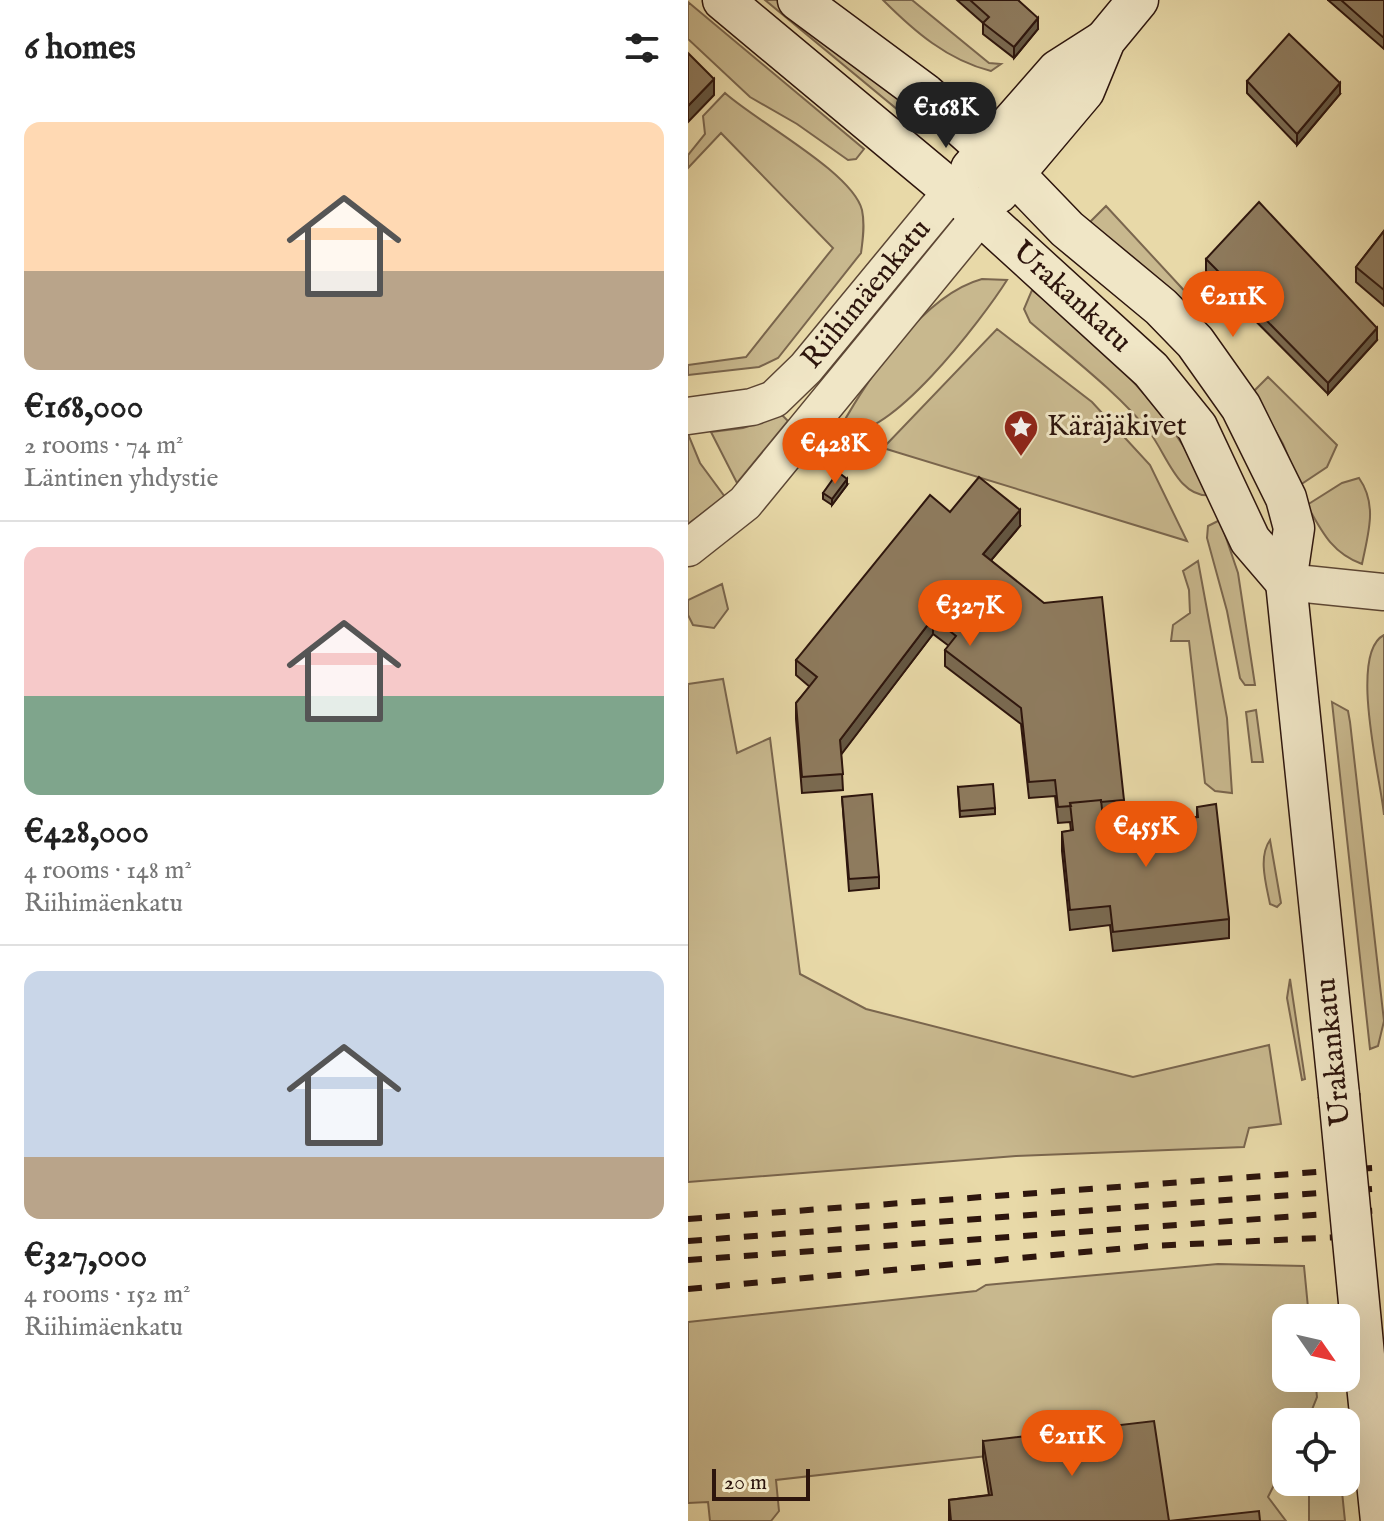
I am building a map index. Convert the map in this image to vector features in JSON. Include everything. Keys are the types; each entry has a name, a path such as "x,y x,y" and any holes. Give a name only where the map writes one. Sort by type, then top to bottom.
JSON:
{"main road":[{"name":"Urakankatu","path":"723,0 967,203 1034,267 1122,340 1176,399 1202,436 1250,540 1286,582"},
{"name":"Urakankatu","path":"798,0 925,94 1067,229 1161,307 1195,342 1235,397 1272,466 1294,528 1286,582 1381,1521"},
{"path":"967,203 1000,162 1084,91 1105,40 1138,0"}],"street":[{"name":"Riihimäenkatu","path":"688,416 752,407 774,399 967,203"},
{"name":"Riihimäenkatu","path":"688,548 745,503 967,203"},
{"path":"1286,582 1384,592"}],"shaded area":[{"path":"765,0 783,0 907,100 898,110"},
{"path":"883,0 912,0 989,63 1001,64 991,71 960,60 919,33"},
{"path":"688,2 864,149 856,159 848,160 797,124 750,97 688,39"},
{"path":"725,93 823,164 855,195 862,210 862,248 778,358 759,367 688,375 688,365 746,357 833,248 721,133 688,168 688,155 705,134 703,116"},
{"path":"1106,206 1204,312 1198,322 1087,225"},
{"path":"982,279 1007,280 932,376 881,420 858,431 839,430 881,364 918,320 960,288"},
{"path":"1032,290 1085,334 1134,382 1176,435 1212,495 1201,495 1182,483 1138,418 1030,322 1024,309"},
{"path":"997,329 1092,402 1150,465 1187,541 883,448"},
{"path":"1268,377 1337,445 1327,467 1300,485 1283,444 1253,392"},
{"path":"782,415 788,421 737,483 711,432 743,428"},
{"path":"688,434 700,463 725,497 688,524"},
{"path":"1359,478 1370,509 1362,564 1335,548 1307,505 1342,483"},
{"path":"1220,520 1238,573 1255,685 1245,685 1240,678 1227,611 1207,538 1208,526"},
{"path":"1198,561 1227,718 1232,793 1215,791 1205,783 1189,641 1171,641 1173,625 1190,613 1189,590 1183,571"},
{"path":"722,584 728,609 714,628 693,625 688,615 688,600"},
{"path":"1384,635 1384,815 1367,691 1368,666 1374,646"},
{"path":"723,679 737,753 770,738 800,974 866,1009 1133,1077 1269,1045 1281,1124 1249,1128 1244,1147 1016,1156 688,1182 688,684"},
{"path":"1332,702 1348,711 1350,722 1384,1021 1378,1046 1370,1049"},
{"path":"1256,710 1263,762 1252,762 1246,712"},
{"path":"1270,840 1281,903 1277,907 1270,904 1264,871 1264,854"},
{"path":"1290,979 1305,1079 1302,1080 1287,998"},
{"path":"1218,1264 1304,1266 1308,1304 1272,1304 1272,1392 1316,1392 1317,1397 1313,1408 1272,1408 1272,1489 1268,1497 1286,1521 1166,1521 1153,1437 776,1480 779,1511 771,1521 710,1521 708,1502 688,1503 688,1322 976,1291 986,1285"},
{"path":"1309,1496 1342,1496 1345,1521 1309,1521"}],"building":[{"path":"970,0 1018,0 1038,18 1014,47 983,23 989,17"},
{"path":"1341,0 1384,0 1384,38"},
{"path":"1289,34 1340,83 1297,134 1247,81"},
{"path":"688,53 714,79 688,106"},
{"path":"1259,202 1377,328 1328,383 1206,259"},
{"path":"1384,231 1384,290 1356,267"},
{"path":"838,472 847,479 832,499 823,493"},
{"path":"979,477 1020,510 983,554 1044,603 1102,597 1124,800 1070,803 1071,806 1058,807 1055,780 1029,782 1021,708 945,650 956,636 933,618 840,740 843,774 802,777 796,703 817,677 796,660 930,495 950,512"},
{"path":"993,784 995,808 960,811 958,787"},
{"path":"872,794 879,877 849,879 842,797"},
{"path":"1101,800 1104,827 1198,817 1197,807 1216,804 1229,919 1113,932 1110,906 1070,910 1062,832 1073,830 1070,803"},
{"path":"1154,1421 1169,1521 951,1521 949,1500 992,1495 983,1441"},
{"path":"1259,1511 1260,1521 1169,1521"}],"railway":[{"path":"688,1219 1384,1167"},
{"path":"688,1241 1384,1188"},
{"path":"688,1260 1384,1210"},
{"path":"688,1289 1149,1246 1384,1235"}],"place":[{"name":"Käräjäkivet","path":"1021,458"}]}
